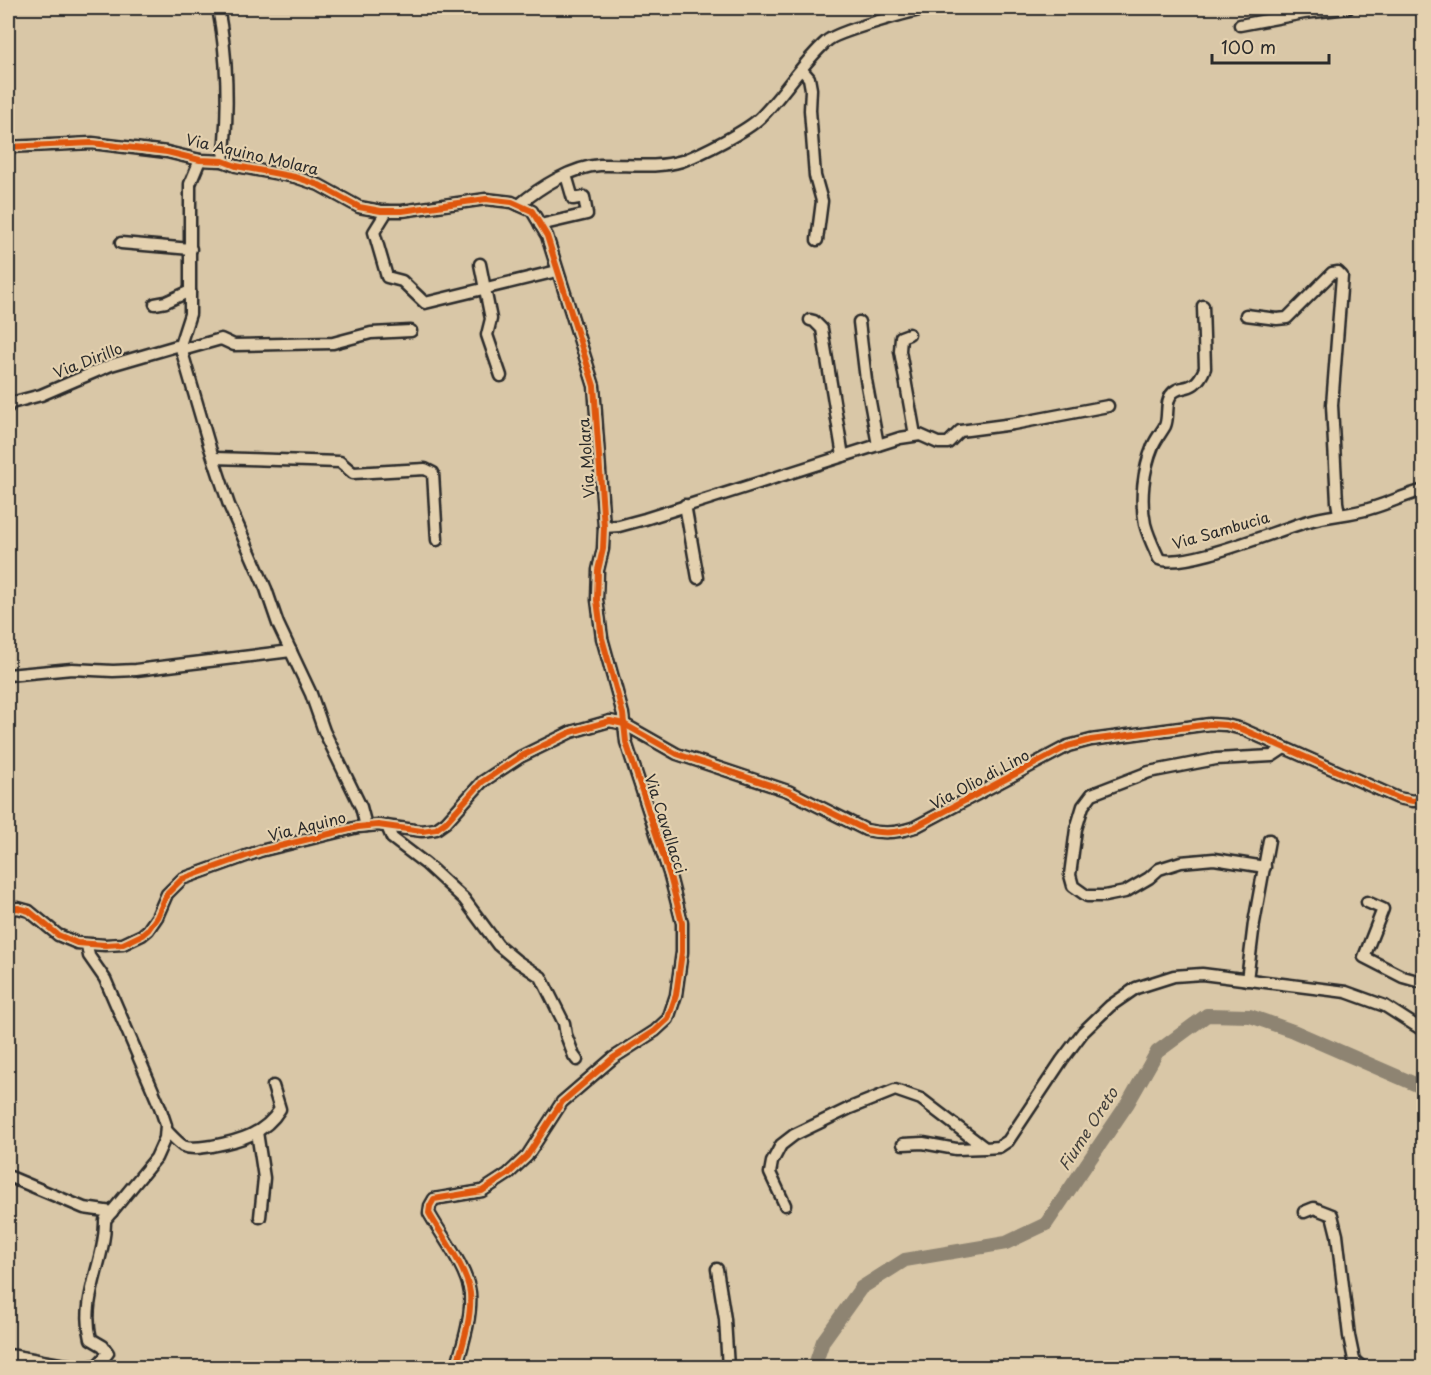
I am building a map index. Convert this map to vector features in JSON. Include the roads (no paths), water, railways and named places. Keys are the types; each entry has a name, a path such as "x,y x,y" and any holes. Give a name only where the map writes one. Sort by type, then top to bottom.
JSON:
{"street":[{"path":"218,8 225,46 226,68 226,133 223,161"},
{"path":"519,205 536,190 598,165 642,166 682,161 743,130 759,119 828,39 930,8"},
{"path":"1240,25 1304,13 1348,8"},
{"path":"802,70 809,78 811,89 810,110 815,176 822,201 817,240"},
{"name":"Via Aquino Molara","path":"8,147 112,144 167,152 200,160 223,161 236,166 295,177 320,185 359,207 387,211 402,211 486,199 519,205"},
{"path":"200,160 190,184 190,314 181,348 229,505 263,581 278,624 311,694 320,722 361,807 366,826"},
{"path":"540,225 587,214 584,197 573,199 567,176"},
{"name":"Via Molara","path":"519,205 532,211 547,236 594,386 604,527 603,549 598,570 597,600 602,638 616,683 624,724"},
{"path":"387,211 374,232 387,277 402,281 425,303 557,271"},
{"path":"121,243 191,249"},
{"path":"480,264 491,319 487,335 501,376"},
{"path":"1246,315 1287,318 1332,273 1338,272 1342,276 1332,405 1336,502 1339,514"},
{"path":"156,304 190,291"},
{"name":"Via Sambucia","path":"1203,306 1205,368 1194,386 1174,392 1169,397 1167,420 1152,449 1143,491 1145,526 1159,559 1166,562 1183,560 1223,550 1309,521 1373,508 1424,490"},
{"path":"810,320 822,329 843,456"},
{"path":"859,322 866,380 878,445"},
{"name":"Via Dirillo","path":"8,407 11,403 41,395 111,365 221,339 234,345 333,343 371,333 411,331"},
{"path":"909,334 901,337 900,351 915,435"},
{"path":"604,527 619,526 900,438 920,435 938,443 948,443 960,431 1013,424 1108,406"},
{"path":"214,458 340,462 353,473 425,469 433,472 437,540"},
{"path":"686,505 698,578"},
{"path":"8,675 72,669 136,670 291,651"},
{"name":"Via Aquino","path":"8,909 24,909 58,935 87,945 123,944 142,935 157,917 166,894 182,879 260,851 366,826 387,826 422,831 436,829 446,822 482,782 520,757 571,732 610,721 624,724"},
{"name":"Via Olio di Lino","path":"624,724 677,754 788,791 867,830 879,833 902,832 915,827 1068,746 1091,740 1210,724 1226,724 1242,729 1398,798 1413,801 1424,799"},
{"name":"Via Cavallacci","path":"456,1368 469,1315 470,1292 457,1259 429,1213 429,1206 434,1199 482,1191 508,1174 527,1156 562,1102 613,1058 668,1019 676,995 682,952 682,923 670,876 626,742 624,724"},
{"path":"1265,867 1214,859 1181,862 1159,869 1149,878 1125,892 1105,896 1087,896 1073,886 1070,875 1076,829 1083,806 1092,794 1149,772 1216,759 1272,756 1284,748"},
{"path":"387,826 392,838 426,864 464,899 498,945 541,977 564,1023 566,1035 577,1060"},
{"path":"1247,980 1254,923 1269,840"},
{"path":"1366,902 1383,909 1364,957 1403,977 1424,983"},
{"path":"8,1355 53,1364 91,1366 99,1364 108,1353 92,1339 88,1327 91,1291 105,1233 105,1220 156,1158 165,1138 166,1125 160,1107 105,979 89,956 87,945"},
{"path":"903,1144 923,1143 956,1149 999,1147 1008,1141 1083,1032 1110,1006 1136,988 1174,976 1202,974 1346,992 1385,1006 1424,1031"},
{"path":"166,1130 184,1146 195,1149 238,1141 257,1132 273,1120 280,1109 273,1086"},
{"path":"785,1205 770,1173 772,1162 781,1145 794,1135 850,1108 895,1090 921,1099 985,1148"},
{"path":"257,1132 264,1178 260,1217"},
{"path":"8,1176 84,1208 112,1212"},
{"path":"1304,1212 1314,1208 1332,1215 1337,1235 1349,1336 1354,1359 1363,1368"},
{"path":"717,1269 725,1319 728,1368"}],"waterway":[{"name":"Fiume Oreto","path":"814,1368 823,1341 861,1288 905,1260 1006,1243 1046,1224 1128,1103 1157,1052 1207,1015 1250,1016 1293,1031 1424,1088"}]}
